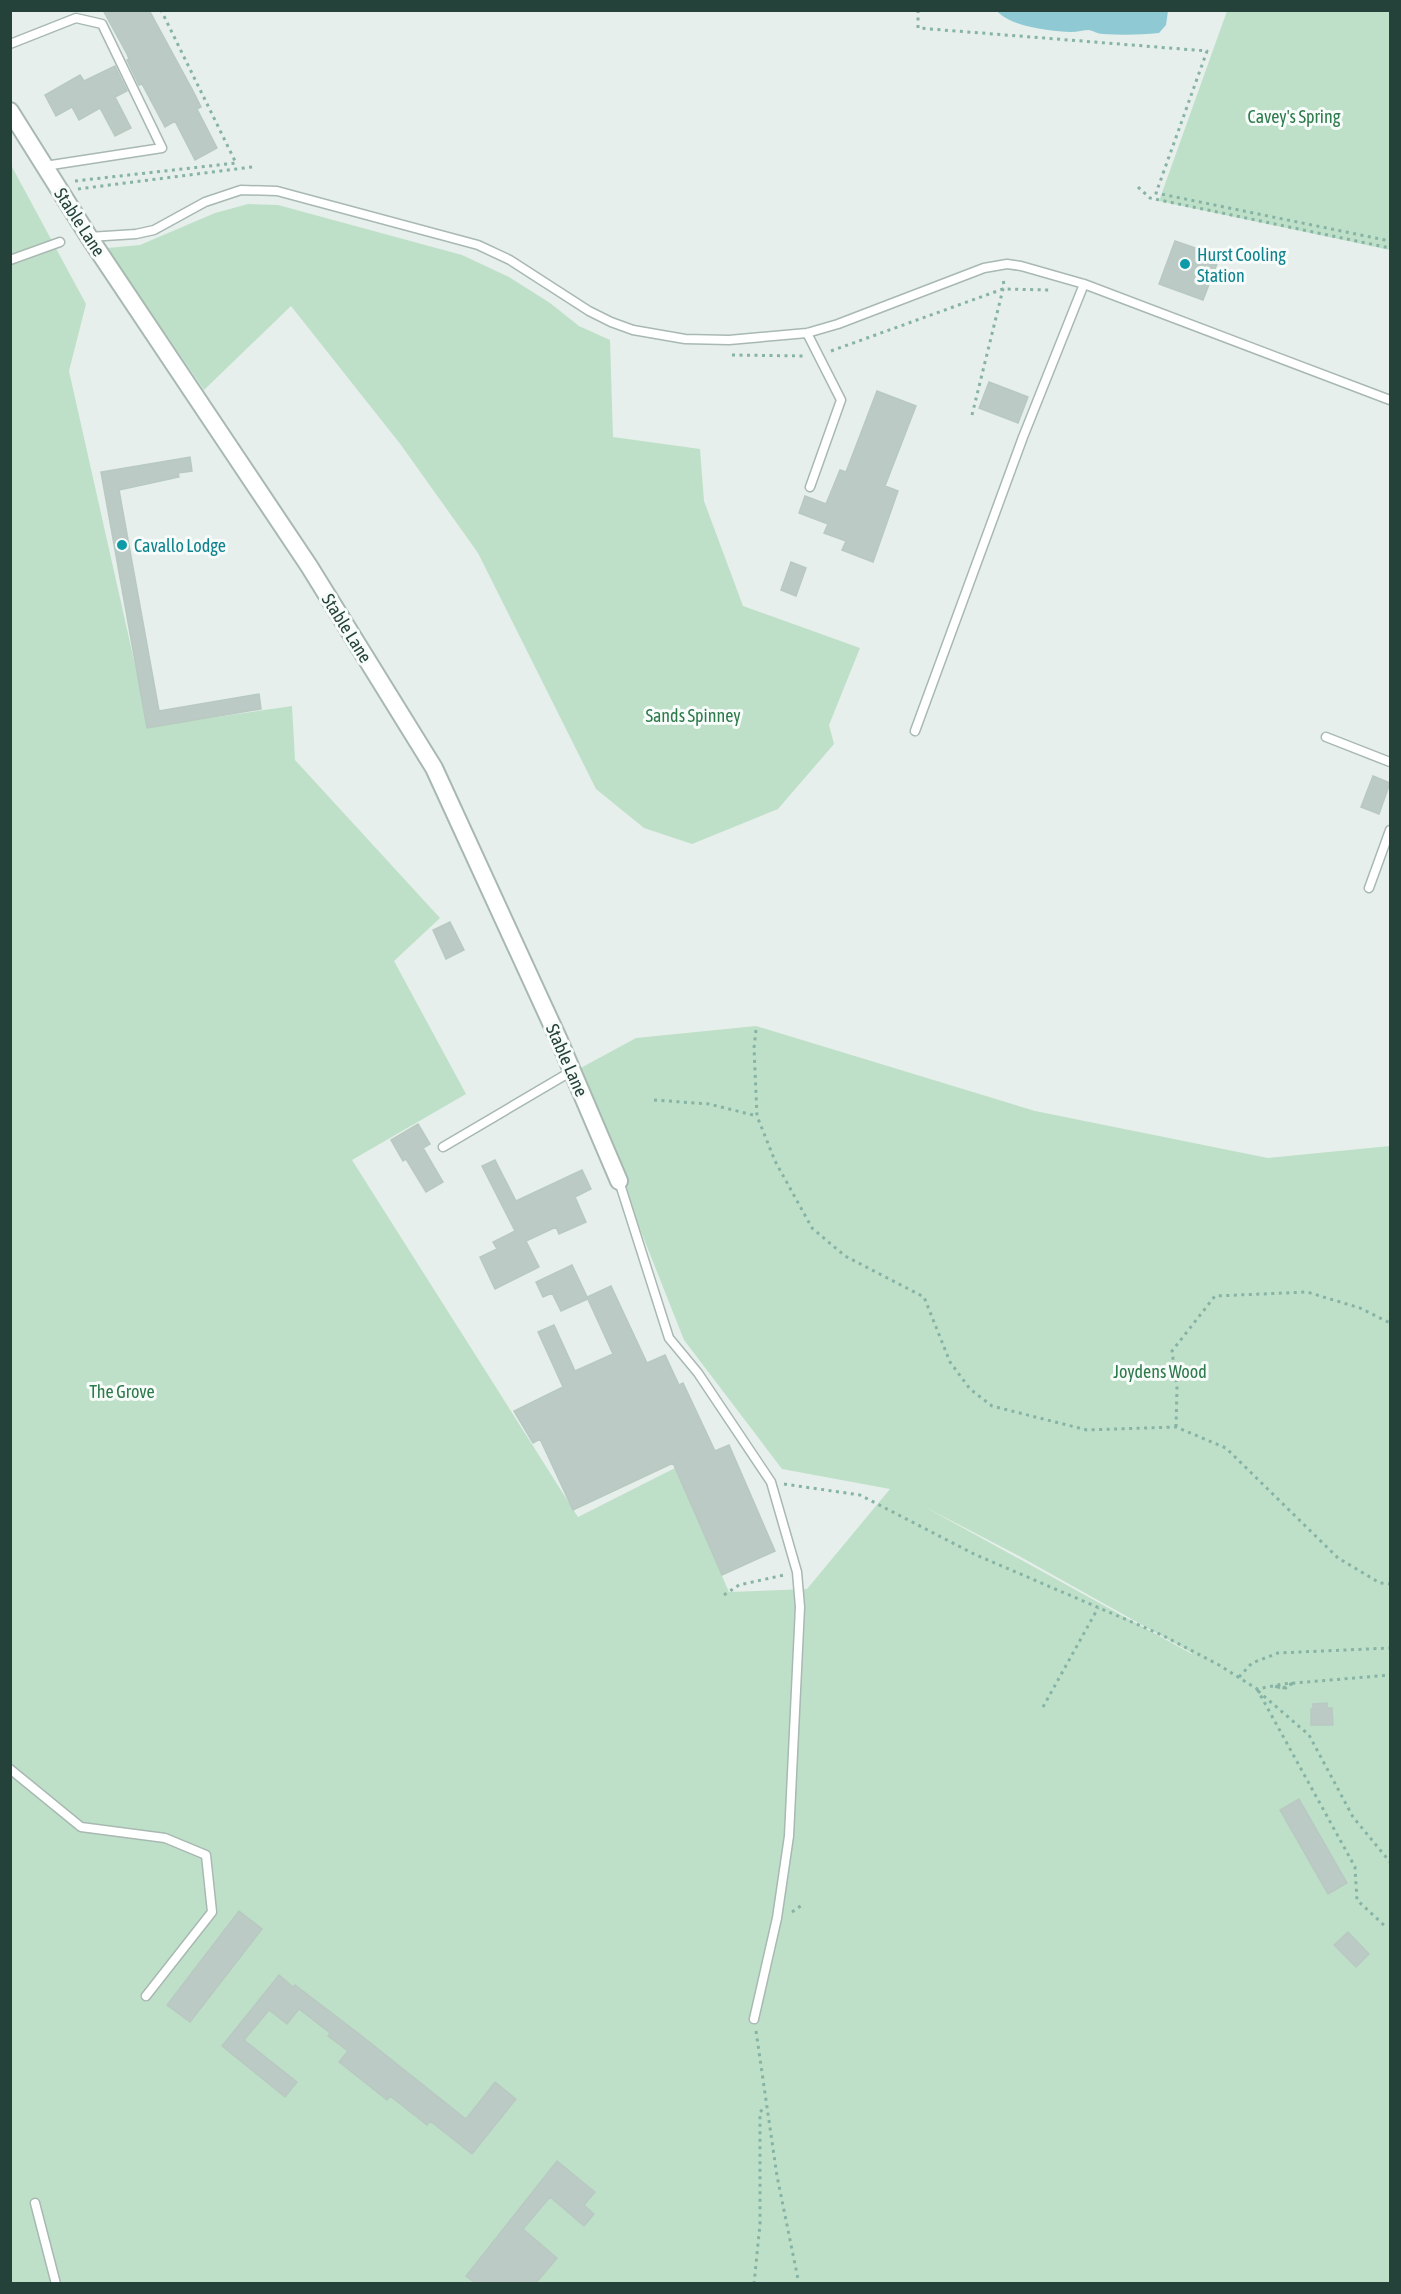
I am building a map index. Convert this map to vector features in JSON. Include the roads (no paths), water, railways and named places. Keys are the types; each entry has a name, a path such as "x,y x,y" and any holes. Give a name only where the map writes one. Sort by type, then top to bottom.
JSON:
{"street":[{"name":"Stable Lane","path":"10,111 89,237 309,566 434,768 572,1071 619,1181"}],"lane":[{"path":"10,44 76,18 102,24 162,148 45,166"},
{"path":"89,237 136,234 154,230 205,202 241,190 277,191 478,245 510,260 590,311 633,330 668,337 718,340 807,333 838,324 995,264 1020,266 1084,284 1390,400"},
{"path":"10,260 60,242"},
{"path":"915,731 1023,437 1084,284"},
{"path":"807,333 841,400 810,487"},
{"path":"1326,737 1390,762"},
{"path":"1369,888 1390,830"},
{"path":"443,1147 572,1071"},
{"path":"619,1181 669,1338 698,1373 771,1482 797,1572 800,1606 789,1836 777,1918 754,2019"},
{"path":"10,1769 81,1827 165,1838 206,1855 212,1912 146,1996"},
{"path":"35,2202 56,2283"}],"water":[{"path":"997,11 1168,11 1166,25 1159,33 1124,35 1101,34 1089,30 1071,32 1042,29 1012,21"}],"place":[{"name":"Hurst Cooling Station","path":"1185,264"},
{"name":"Cavallo Lodge","path":"122,545"}],"park label":[{"name":"Cavey's Spring","path":"1294,116"},
{"name":"Sands Spinney","path":"693,715"},
{"name":"Joydens Wood","path":"1160,1371"},
{"name":"The Grove","path":"122,1391"}]}
